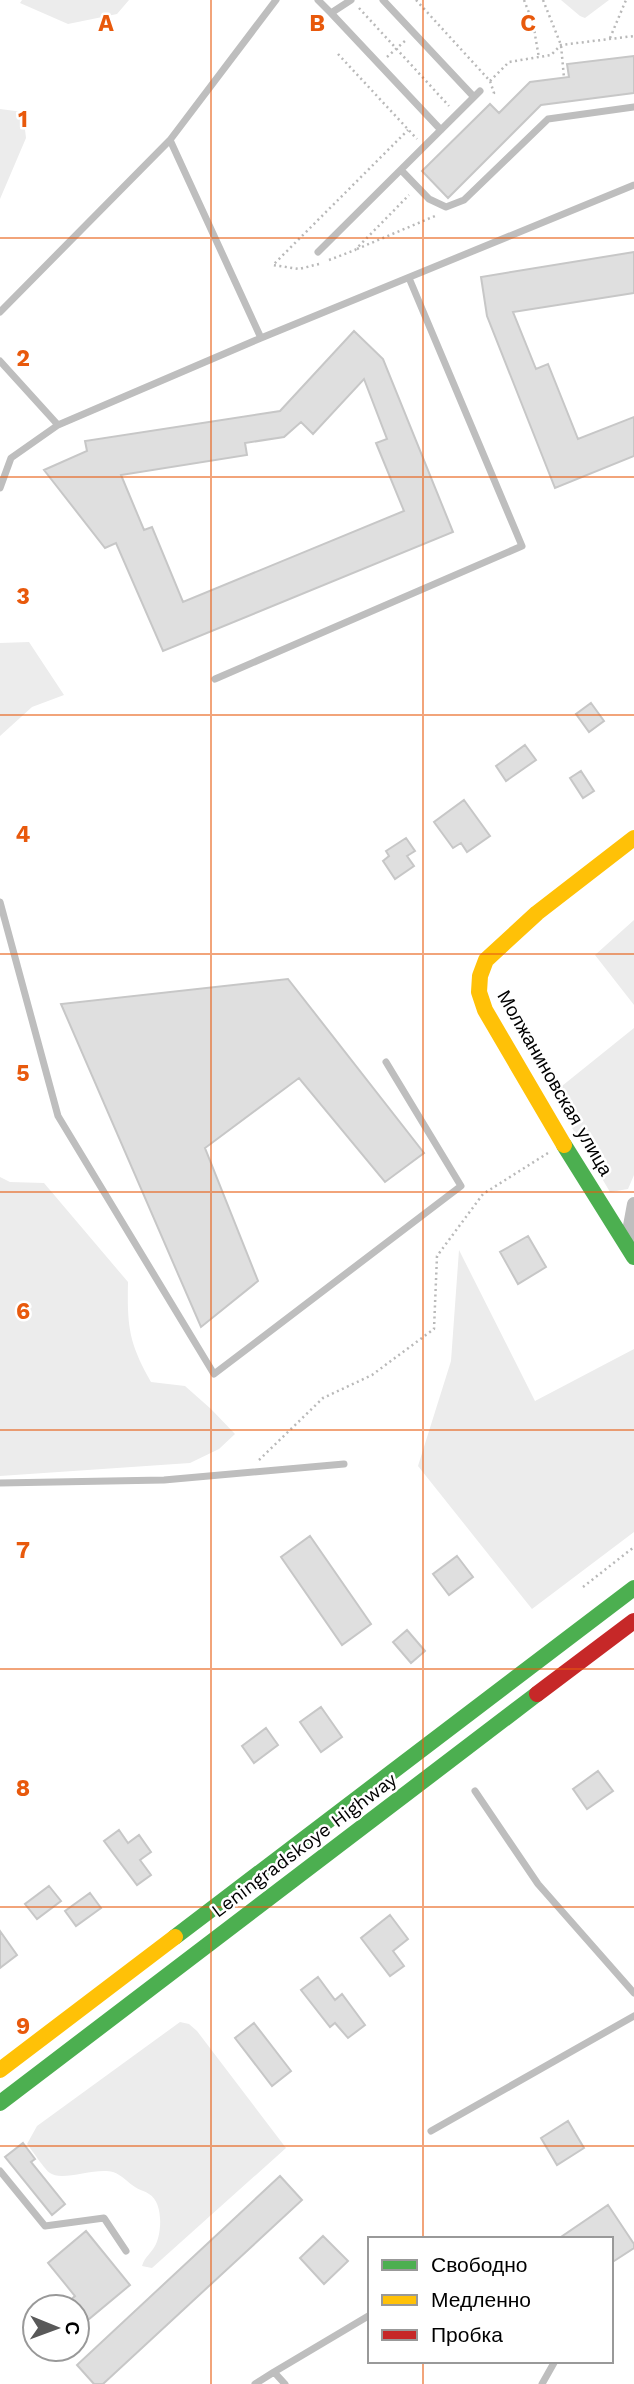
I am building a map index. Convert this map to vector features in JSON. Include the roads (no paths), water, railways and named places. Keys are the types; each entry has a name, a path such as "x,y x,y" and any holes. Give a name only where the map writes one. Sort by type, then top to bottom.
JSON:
{"main road":[{"name":"Молжаниновская улица","path":"630,1250 485,1010 479,992 480,976 486,960 537,913 634,838"},
{"name":"Leningradskoye Highway","path":"0,2070 634,1588"},
{"name":"Leningradskoye Highway","path":"0,2104 634,1621"}],"street":[{"name":"Молжаниновская улица","path":"630,1250 634,1204"}],"lane":[{"path":"0,312 170,140 276,0"},
{"path":"318,0 441,130"},
{"path":"331,13 351,0"},
{"path":"318,252 477,94 383,0"},
{"path":"401,170 429,199 446,207 464,200 548,118 634,107"},
{"path":"170,140 261,338"},
{"path":"0,488 11,458 58,425 261,338 634,185"},
{"path":"215,678 522,546 409,278"},
{"path":"0,361 58,425"},
{"path":"0,902 58,1116 214,1374 461,1186 386,1062"},
{"path":"0,1483 164,1480 344,1464"},
{"path":"475,1791 538,1884 634,1993"},
{"path":"430,2131 634,2016"},
{"path":"0,2171 45,2226 104,2218 126,2251"},
{"path":"255,2384 368,2316"},
{"path":"542,2384 554,2363"},
{"path":"274,2372 285,2384"}]}
